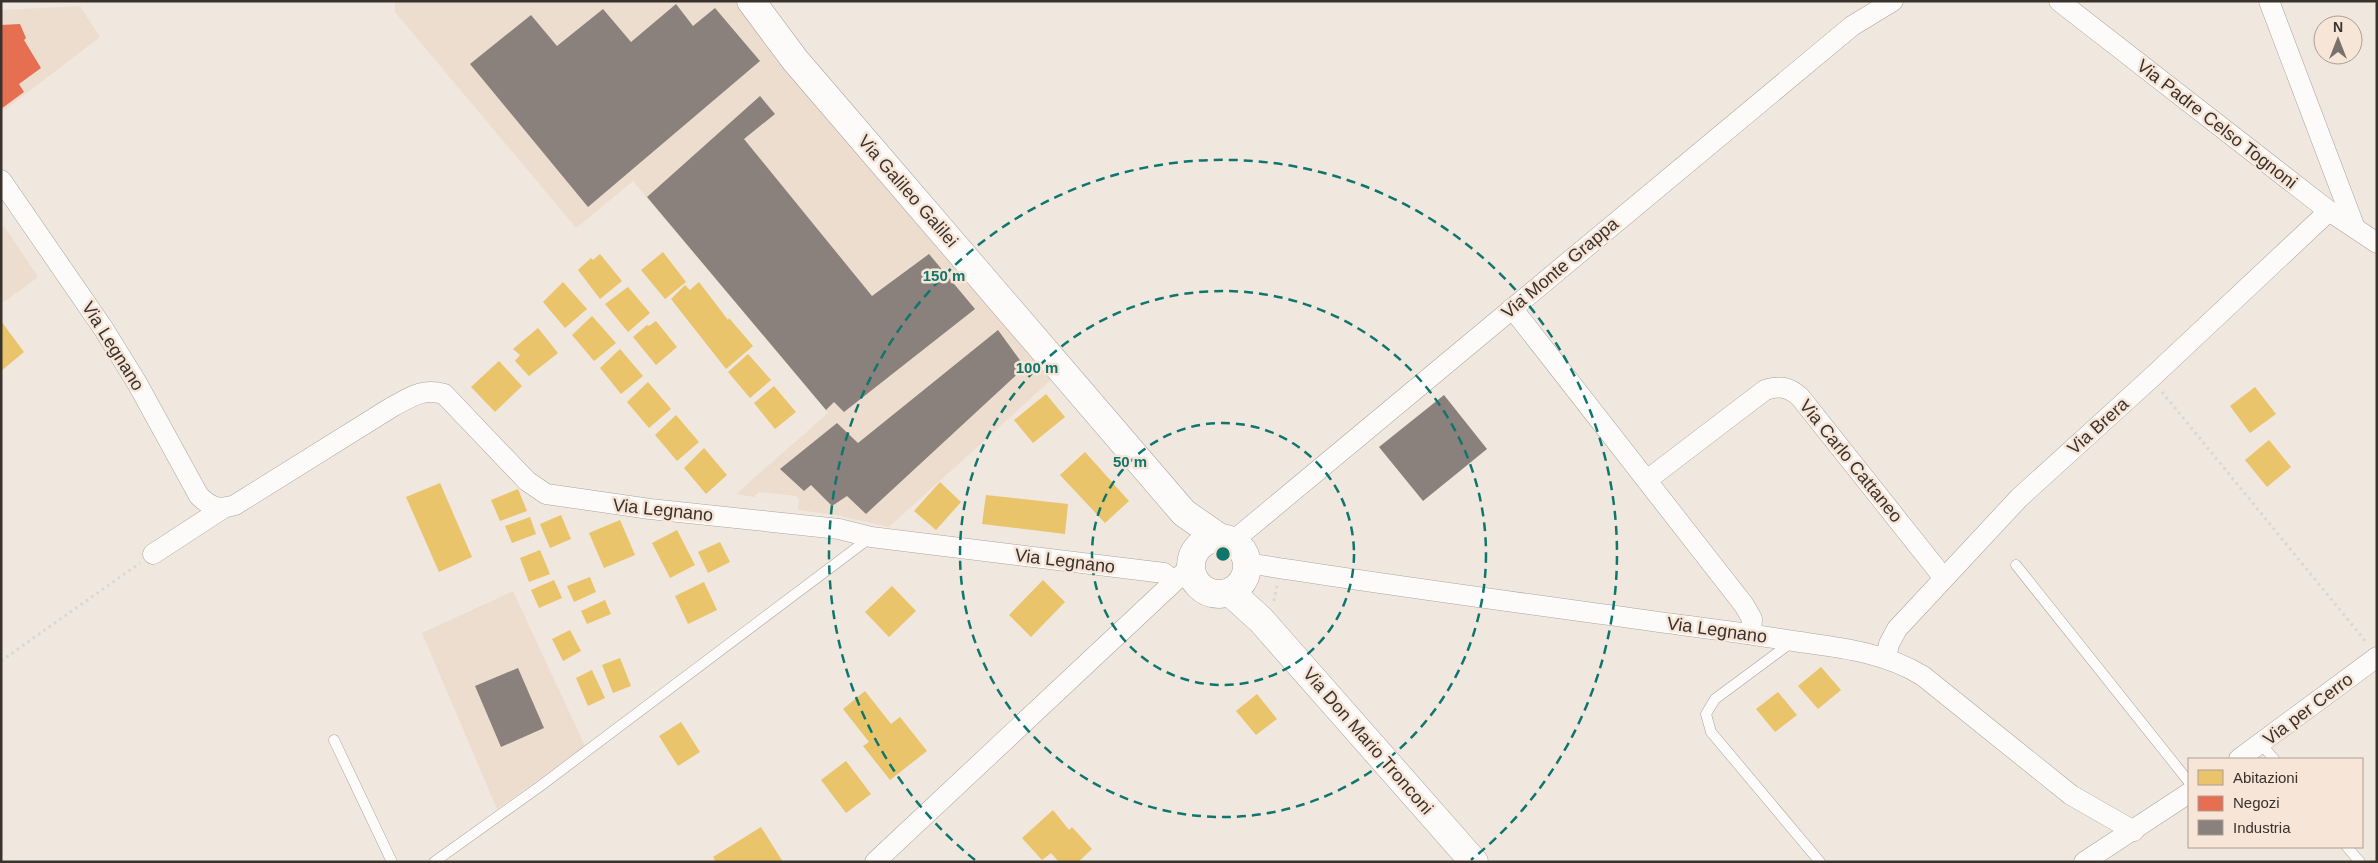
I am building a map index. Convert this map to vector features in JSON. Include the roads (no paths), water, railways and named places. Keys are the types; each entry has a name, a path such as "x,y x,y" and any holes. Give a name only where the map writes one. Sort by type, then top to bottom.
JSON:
{"street":[{"name":"Via Monte Grappa","path":"1235,562 1512,308 1852,26 1894,1"},
{"name":"Via Padre Celso Tognoni","path":"2059,1 2329,211 2377,244"},
{"path":"2269,1 2355,228"},
{"name":"Via Galileo Galilei","path":"752,2 795,60 1184,513 1235,562 1221,594 1204,588 1187,565 1184,513"},
{"name":"Via Legnano","path":"1,180 103,328 137,383 199,496 213,508 222,509"},
{"name":"Via Brera","path":"1886,658 1889,644 1897,629 2018,498 2151,378 2329,211"},
{"path":"1512,308 1744,605 1752,619 1751,634"},
{"name":"Via Carlo Cattaneo","path":"1647,480 1765,390 1774,387 1793,390 1800,396 1943,577"},
{"name":"Via Legnano","path":"153,554 222,509 235,505 392,407 418,394 432,390 444,394 527,481 546,494 650,509 839,529 871,537 1164,573 1187,565"},
{"path":"875,862 1187,565 1202,544 1235,562"},
{"name":"Via Legnano","path":"1235,562 1329,577 1793,640 1848,649 1886,658 1904,664 1923,676 2071,795 2134,831"},
{"name":"Via Don Mario Tronconi","path":"1235,562 1262,620 1474,862"},
{"name":"Via per Cerro","path":"2240,758 2261,744 2374,652"},
{"path":"2084,862 2134,831 2188,794"}],"lane":[{"path":"434,862 540,787 871,537"},
{"path":"2016,565 2188,781"},
{"path":"1793,640 1715,699 1706,714 1710,732 1820,862"},
{"path":"334,740 392,862"},
{"path":"2261,744 2273,758"},
{"path":"2348,848 2360,862"}]}
